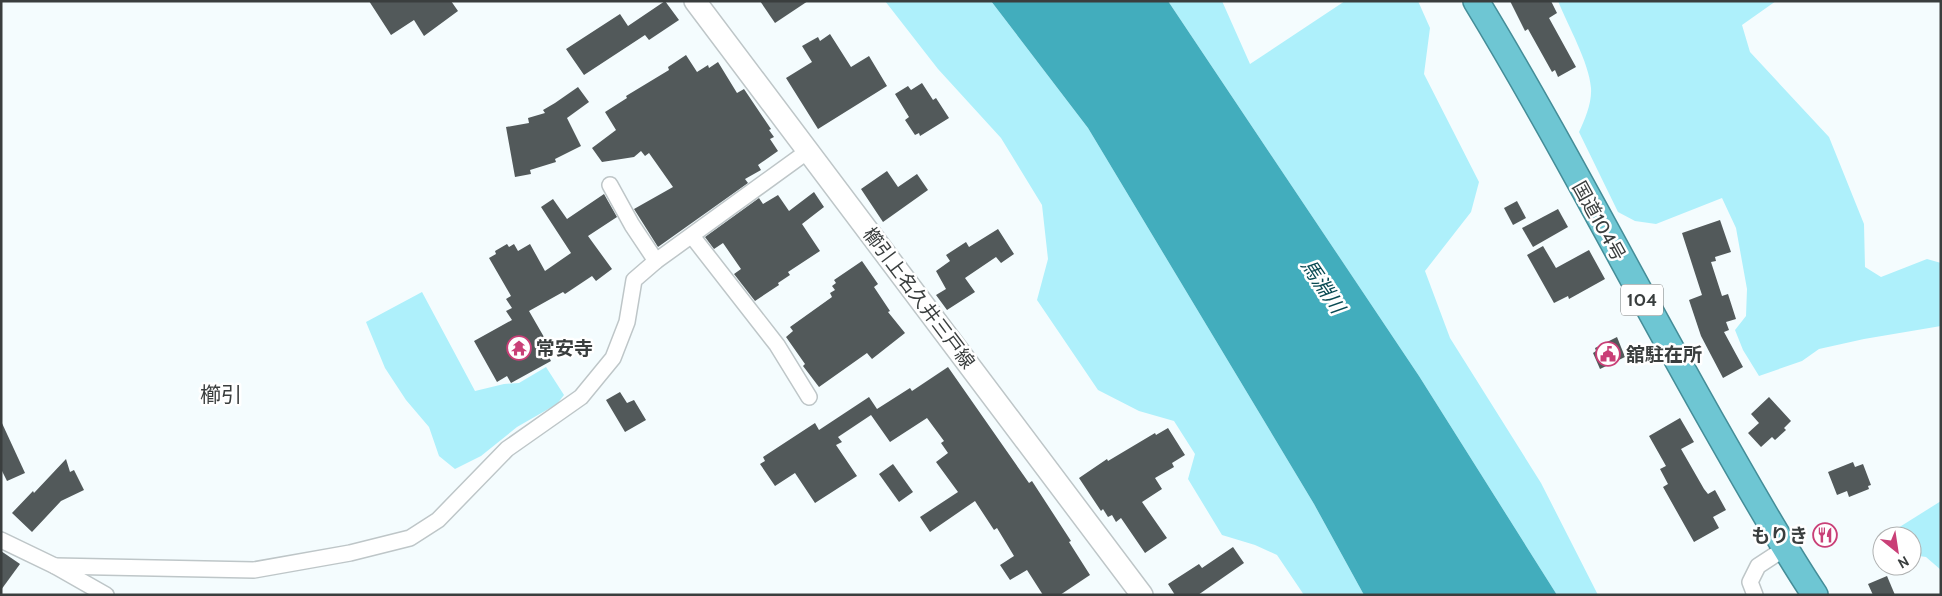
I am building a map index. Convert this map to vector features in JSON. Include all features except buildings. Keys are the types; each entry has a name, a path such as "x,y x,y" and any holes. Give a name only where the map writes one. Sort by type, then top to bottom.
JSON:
{"highway":[{"name":"国道104号","path":"1476,1 1516,68 1651,316 1784,550 1815,595"}],"main road":[{"name":"櫛引上名久井三戸線","path":"695,1 1142,595"}],"street":[{"path":"55,566 254,570 350,553 410,538 438,520 507,449 581,397 613,358 627,322 634,280 656,261 808,151"},
{"path":"610,185 632,225 656,261"},
{"path":"692,236 777,345 809,397"},
{"path":"1,540 55,566 106,595"},
{"path":"1756,595 1750,582 1758,566 1784,550"}],"shaded area":[{"path":"885,1 991,1 1088,128 1314,504 1364,595 1304,595 1277,555 1255,545 1222,535 1188,479 1195,454 1174,421 1139,411 1098,390 1037,300 1048,259 1042,205 1001,138 938,69"},
{"path":"1168,1 1222,1 1250,64 1345,1 1418,1 1430,28 1424,74 1479,182 1471,212 1425,271 1450,338 1541,483 1598,595 1557,595 1419,376"},
{"path":"1558,1 1776,1 1742,25 1750,52 1829,137 1864,224 1865,267 1881,277 1927,259 1941,263 1941,326 1819,349 1802,361 1759,376 1743,350 1735,330 1746,316 1747,289 1736,228 1722,198 1656,224 1635,221 1618,212 1579,132 1589,105 1591,88 1582,56"},
{"path":"422,292 475,391 504,384 519,383 546,367 564,395 557,404 517,427 481,456 455,469 439,456 429,427 406,400 385,368 366,322"},
{"path":"1941,501 1941,570 1926,557 1922,556 1922,526 1901,526"}],"water":[{"name":"馬淵川","path":"991,1 1168,1 1419,376 1557,595 1364,595 1314,504 1088,128"}],"place":[{"name":"常安寺","path":"519,348"},
{"name":"舘駐在所","path":"1608,354"},
{"name":"もりき","path":"1825,535"}],"district":[{"name":"櫛引","path":"221,394"}]}
